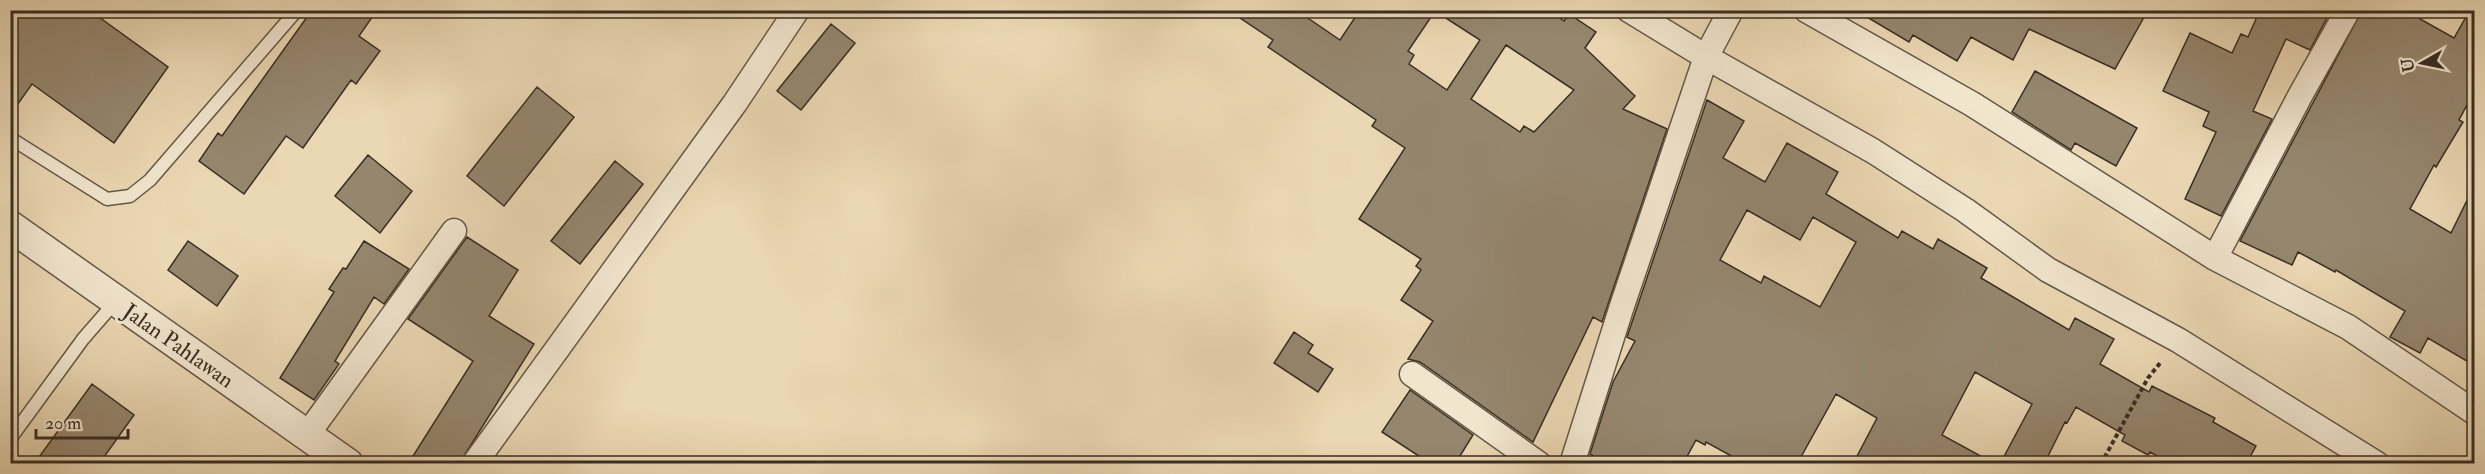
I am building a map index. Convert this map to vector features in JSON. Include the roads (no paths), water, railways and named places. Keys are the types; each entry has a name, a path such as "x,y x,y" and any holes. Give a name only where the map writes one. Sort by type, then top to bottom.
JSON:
{"street":[{"path":"474,464 735,103 797,10"},
{"path":"1629,10 1708,52 1873,151 1965,210 2048,270 2178,340 2377,464"},
{"path":"1572,464 1620,309 1708,52 1731,10"},
{"path":"1806,10 1972,104 2215,258 2348,327 2475,412"},
{"path":"2215,258 2348,10"},
{"name":"Jalan Pahlawan","path":"10,226 348,464"},
{"path":"307,435 454,231"},
{"path":"1412,374 1539,464"}],"lane":[{"path":"10,138 108,199 130,196 150,180 297,10"},
{"path":"10,439 83,339 116,300"}]}
